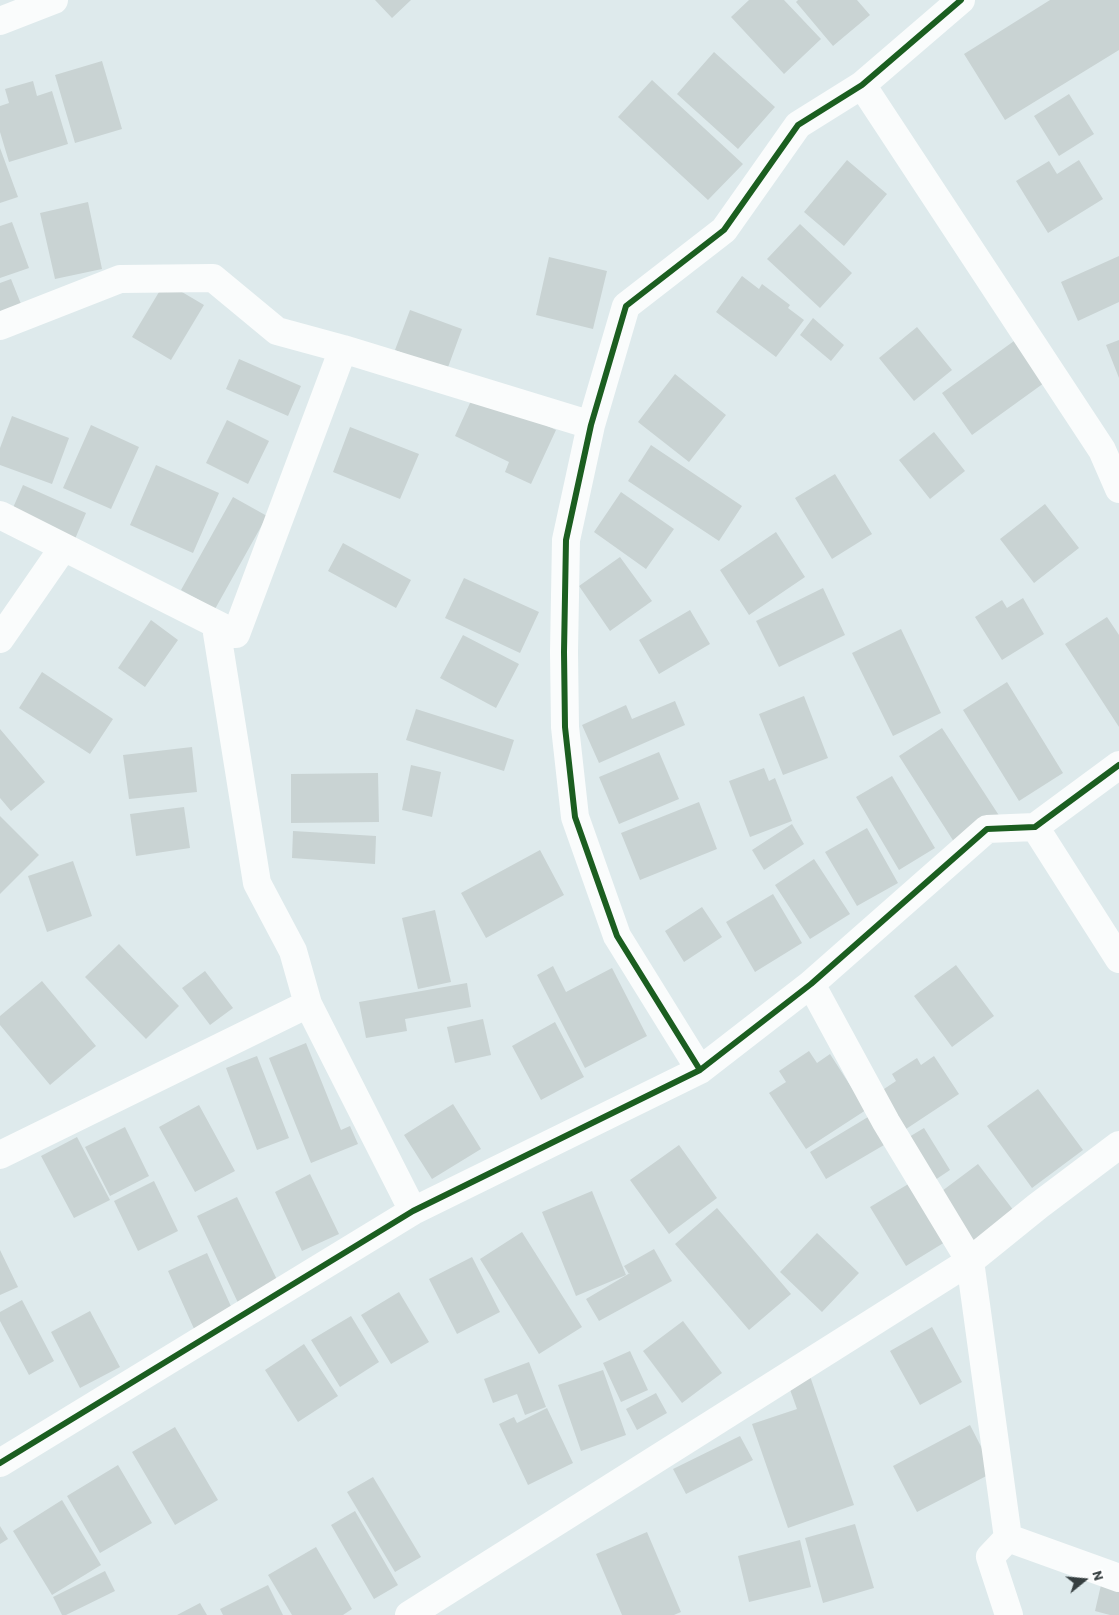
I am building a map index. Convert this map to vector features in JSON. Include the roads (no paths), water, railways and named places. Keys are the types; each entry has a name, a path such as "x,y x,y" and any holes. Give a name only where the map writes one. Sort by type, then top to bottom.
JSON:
{"street":[{"path":"0,21 54,0"},
{"path":"700,1070 617,936 575,817 566,726 564,652 566,540 591,425 626,306 724,230 798,125 862,85 961,0"},
{"path":"862,85 1102,450 1119,489"},
{"path":"0,326 120,279 213,278 277,331 343,349 591,425"},
{"path":"236,634 343,349"},
{"path":"0,515 236,634"},
{"path":"0,640 64,548"},
{"path":"236,634 217,633 257,883 293,951 308,1004 413,1211"},
{"path":"0,1463 413,1211 700,1070 811,984 987,828 1036,827 1119,765"},
{"path":"1036,827 1119,959"},
{"path":"811,984 886,1122 970,1261 1008,1538"},
{"path":"0,1155 308,1004"},
{"path":"410,1615 970,1261 1038,1206 1119,1145"},
{"path":"1008,1538 1119,1578"},
{"path":"1008,1538 990,1557 1009,1615"}]}
